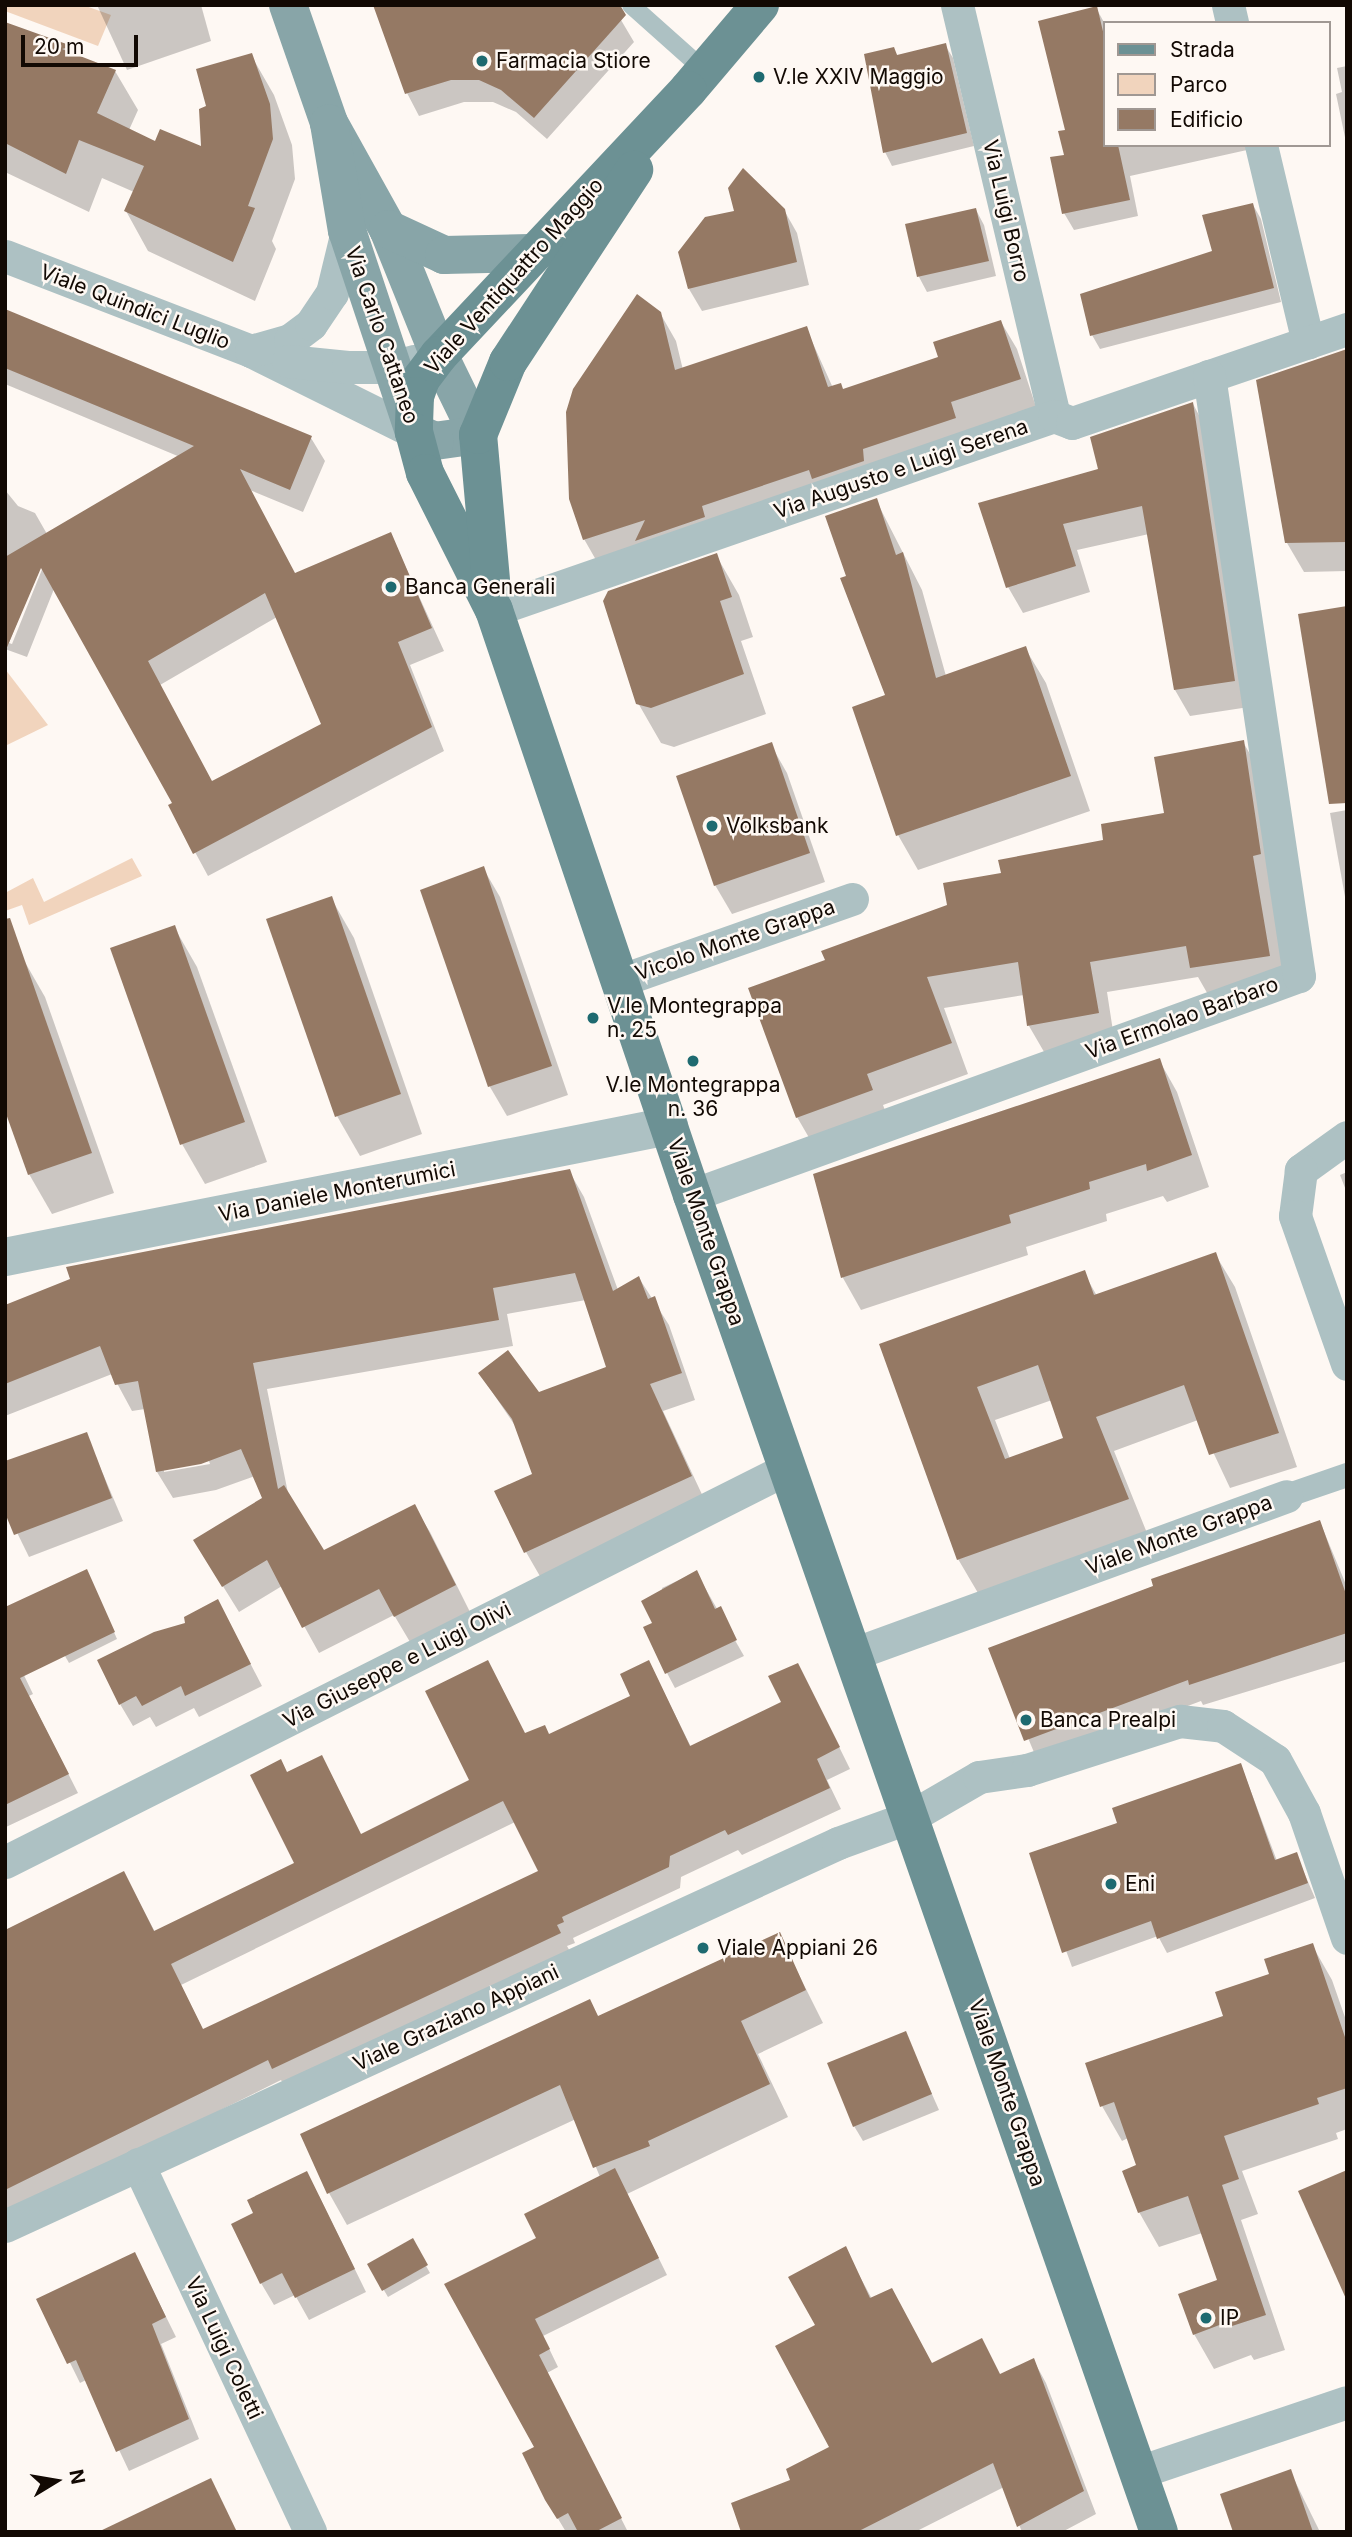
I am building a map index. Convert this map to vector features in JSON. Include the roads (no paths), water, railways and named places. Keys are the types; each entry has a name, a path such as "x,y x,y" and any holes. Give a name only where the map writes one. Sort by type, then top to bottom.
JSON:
{"main road":[{"name":"Via Carlo Cattaneo","path":"288,5 329,123 347,231 414,432 435,441 478,435 439,355 388,229 329,123"},
{"name":"Viale Ventiquattro Maggio","path":"494,610 425,473 414,432 415,396 421,379 530,253 696,80 760,5"},
{"name":"Viale Ventiquattro Maggio","path":"494,610 478,435 508,362 696,80"},
{"path":"388,229 444,255 530,253"},
{"name":"Viale Monte Grappa","path":"494,610 692,1195 1159,2532"}],"street":[{"name":"Via Luigi Borro","path":"957,5 1054,416"},
{"path":"1261,147 1308,342"},
{"path":"258,354 290,340 311,324 332,293 347,231"},
{"name":"Viale Quindici Luglio","path":"5,256 258,354 414,432"},
{"name":"Via Augusto e Luigi Serena","path":"494,610 1054,416 1072,422 1347,329"},
{"name":"Viale Quindici Luglio","path":"258,354 393,367 439,355"},
{"name":"Via Ermolao Barbaro","path":"692,1195 1299,976 1209,376"},
{"name":"Vicolo Monte Grappa","path":"619,981 852,899"},
{"name":"Via Daniele Monterumici","path":"5,1257 669,1126"},
{"path":"1347,1138 1301,1170 1295,1216 1347,1364"},
{"name":"Via Giuseppe e Luigi Olivi","path":"5,1862 788,1468"},
{"name":"Viale Monte Grappa","path":"853,1654 1347,1475"},
{"name":"Viale Graziano Appiani","path":"5,2226 825,1849 910,1817 987,1774 1027,1770 1180,1721 1223,1726 1260,1747 1287,1775 1347,1938"},
{"name":"Via Luigi Coletti","path":"138,2164 310,2532"},
{"path":"1139,2472 1347,2402"}],"lane":[{"path":"631,5 696,80"}],"place":[{"name":"Farmacia Stiore","path":"482,61"},
{"name":"V.le XXIV Maggio","path":"759,77"},
{"name":"Banca Generali","path":"391,587"},
{"name":"Volksbank","path":"712,826"},
{"name":"V.le Montegrappa n. 25","path":"593,1018"},
{"name":"V.le Montegrappa n. 36","path":"693,1061"},
{"name":"Banca Prealpi","path":"1026,1720"},
{"name":"Eni","path":"1111,1884"},
{"name":"Viale Appiani 26","path":"703,1948"},
{"name":"IP","path":"1206,2318"}]}
